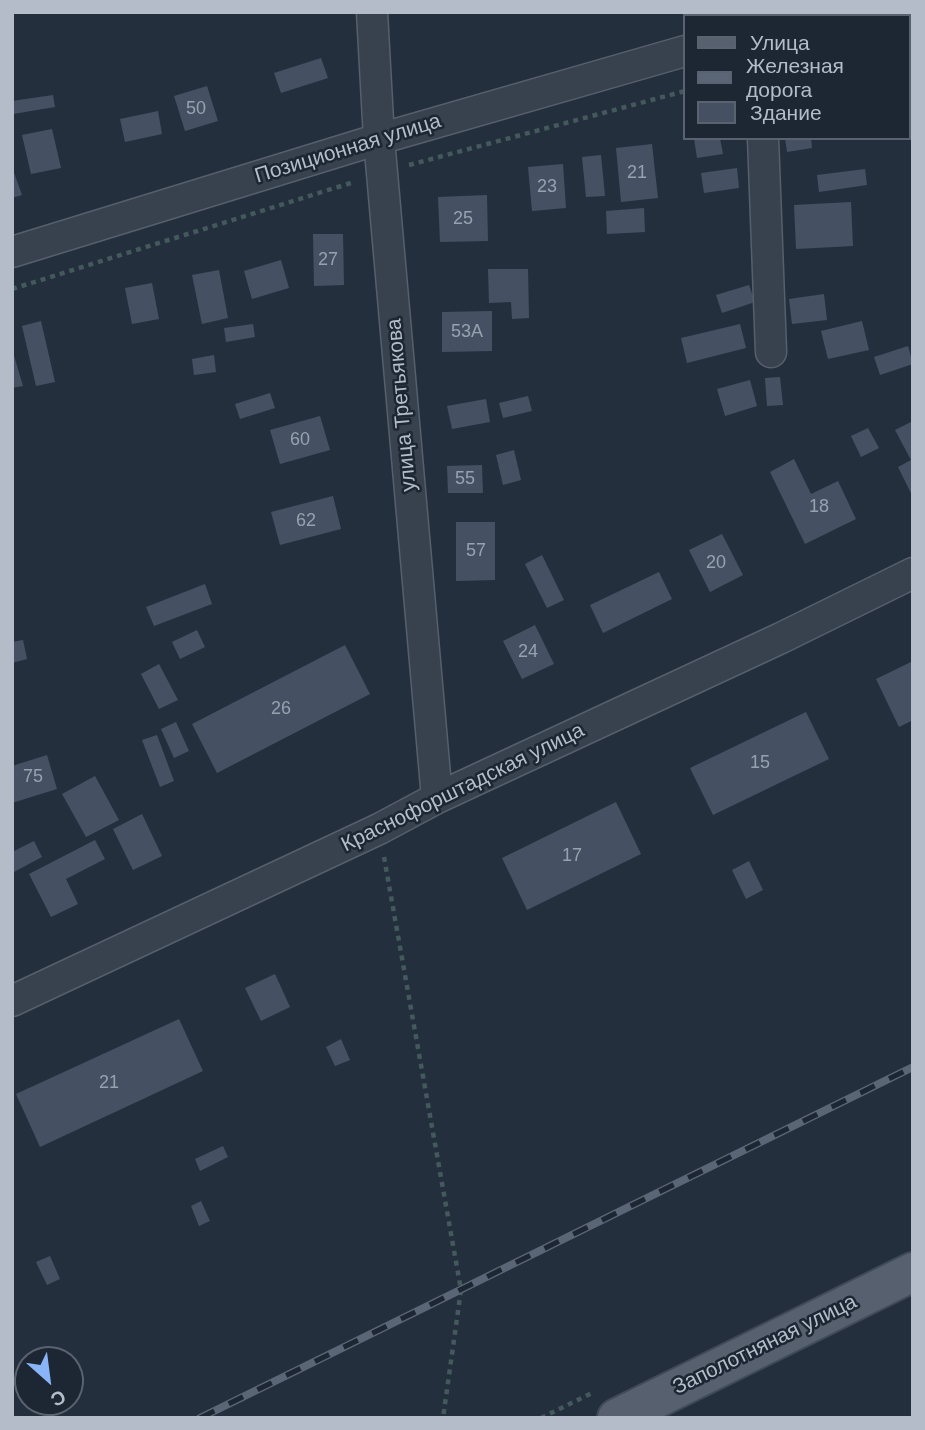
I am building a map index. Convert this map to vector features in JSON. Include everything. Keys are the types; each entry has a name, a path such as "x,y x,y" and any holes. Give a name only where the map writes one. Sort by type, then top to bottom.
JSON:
{"main road":[{"name":"Заполотняная улица","path":"617,1418 913,1272"}],"street":[{"name":"улица Третьякова","path":"372,12 379,139 437,798"},
{"name":"Позиционная улица","path":"12,252 379,139 684,51"},
{"path":"763,140 771,352"},
{"name":"Краснофорштадская улица","path":"12,1001 379,829 437,798 781,638 913,573"}],"path":[{"path":"12,289 382,173 684,91"},
{"path":"379,829 461,1290 443,1418"}],"building":[{"path":"321,58 328,78 281,93 274,73"},
{"path":"911,66 913,66 911,112"},
{"path":"207,86 218,121 185,131 174,96"},
{"path":"53,95 55,107 13,114 12,101"},
{"path":"158,111 162,134 125,142 120,119"},
{"path":"52,129 61,168 31,174 22,135"},
{"path":"694,140 720,140 723,154 697,158"},
{"path":"785,140 811,140 812,148 787,152"},
{"path":"652,144 658,198 621,202 616,148"},
{"path":"601,155 605,196 586,197 582,157"},
{"path":"563,164 566,208 532,211 528,167"},
{"path":"12,167 22,195 12,198"},
{"path":"737,168 739,188 704,193 701,173"},
{"path":"865,169 867,185 819,192 817,175"},
{"path":"487,195 488,241 440,242 438,197"},
{"path":"851,202 853,246 796,249 794,205"},
{"path":"644,208 645,232 607,234 606,211"},
{"path":"313,234 343,234 344,285 314,286"},
{"path":"281,260 289,288 252,299 244,271"},
{"path":"488,269 528,269 529,318 512,319 511,302 489,303"},
{"path":"219,270 228,318 202,324 192,275"},
{"path":"152,283 159,319 132,324 125,288"},
{"path":"749,285 755,302 722,313 716,295"},
{"path":"824,294 827,320 792,324 789,299"},
{"path":"492,311 492,351 442,352 442,312"},
{"path":"41,321 55,382 36,386 22,326"},
{"path":"862,321 869,350 828,359 821,331"},
{"path":"253,324 255,337 226,342 224,328"},
{"path":"740,324 746,348 687,363 681,338"},
{"path":"908,346 913,364 880,375 874,357"},
{"path":"12,349 23,386 12,388"},
{"path":"214,355 216,372 194,375 192,359"},
{"path":"780,377 783,405 767,406 765,378"},
{"path":"750,380 757,406 725,416 717,389"},
{"path":"270,393 275,408 240,419 235,404"},
{"path":"528,396 532,411 503,418 499,403"},
{"path":"486,399 490,422 452,429 447,406"},
{"path":"320,416 330,450 280,464 270,430"},
{"path":"913,421 911,493 898,467 911,460 895,430"},
{"path":"868,428 879,448 861,457 851,436"},
{"path":"514,450 521,480 503,485 496,455"},
{"path":"794,459 811,494 838,481 856,519 805,544 770,472"},
{"path":"482,465 483,493 448,493 447,466"},
{"path":"333,496 341,529 280,545 271,512"},
{"path":"456,522 495,522 495,580 456,581"},
{"path":"722,534 743,575 710,592 689,550"},
{"path":"542,555 564,600 547,608 525,564"},
{"path":"659,572 672,599 603,633 590,605"},
{"path":"205,584 212,604 154,626 146,607"},
{"path":"535,625 554,664 522,679 503,641"},
{"path":"197,630 205,647 180,659 172,642"},
{"path":"23,640 27,659 12,663 12,642"},
{"path":"345,645 370,694 217,773 192,724"},
{"path":"913,661 913,720 899,727 876,679"},
{"path":"159,664 178,700 159,709 141,674"},
{"path":"806,712 829,759 713,815 690,768"},
{"path":"176,722 189,751 174,758 161,729"},
{"path":"157,735 174,781 160,787 142,740"},
{"path":"47,755 57,789 12,803 12,766"},
{"path":"95,776 119,820 86,837 62,794"},
{"path":"616,802 641,854 527,910 502,858"},
{"path":"142,814 162,856 133,870 113,829"},
{"path":"95,840 105,859 66,879 78,904 51,917 29,874"},
{"path":"34,841 42,857 12,873 12,852"},
{"path":"749,861 763,890 746,899 732,870"},
{"path":"275,974 290,1007 261,1021 245,988"},
{"path":"179,1019 203,1071 40,1147 16,1094"},
{"path":"341,1039 350,1060 335,1066 326,1047"},
{"path":"223,1146 228,1157 200,1171 195,1159"},
{"path":"201,1201 210,1221 199,1226 191,1206"},
{"path":"50,1256 60,1279 47,1285 36,1262"}],"railway":[{"path":"200,1418 913,1067"}]}
